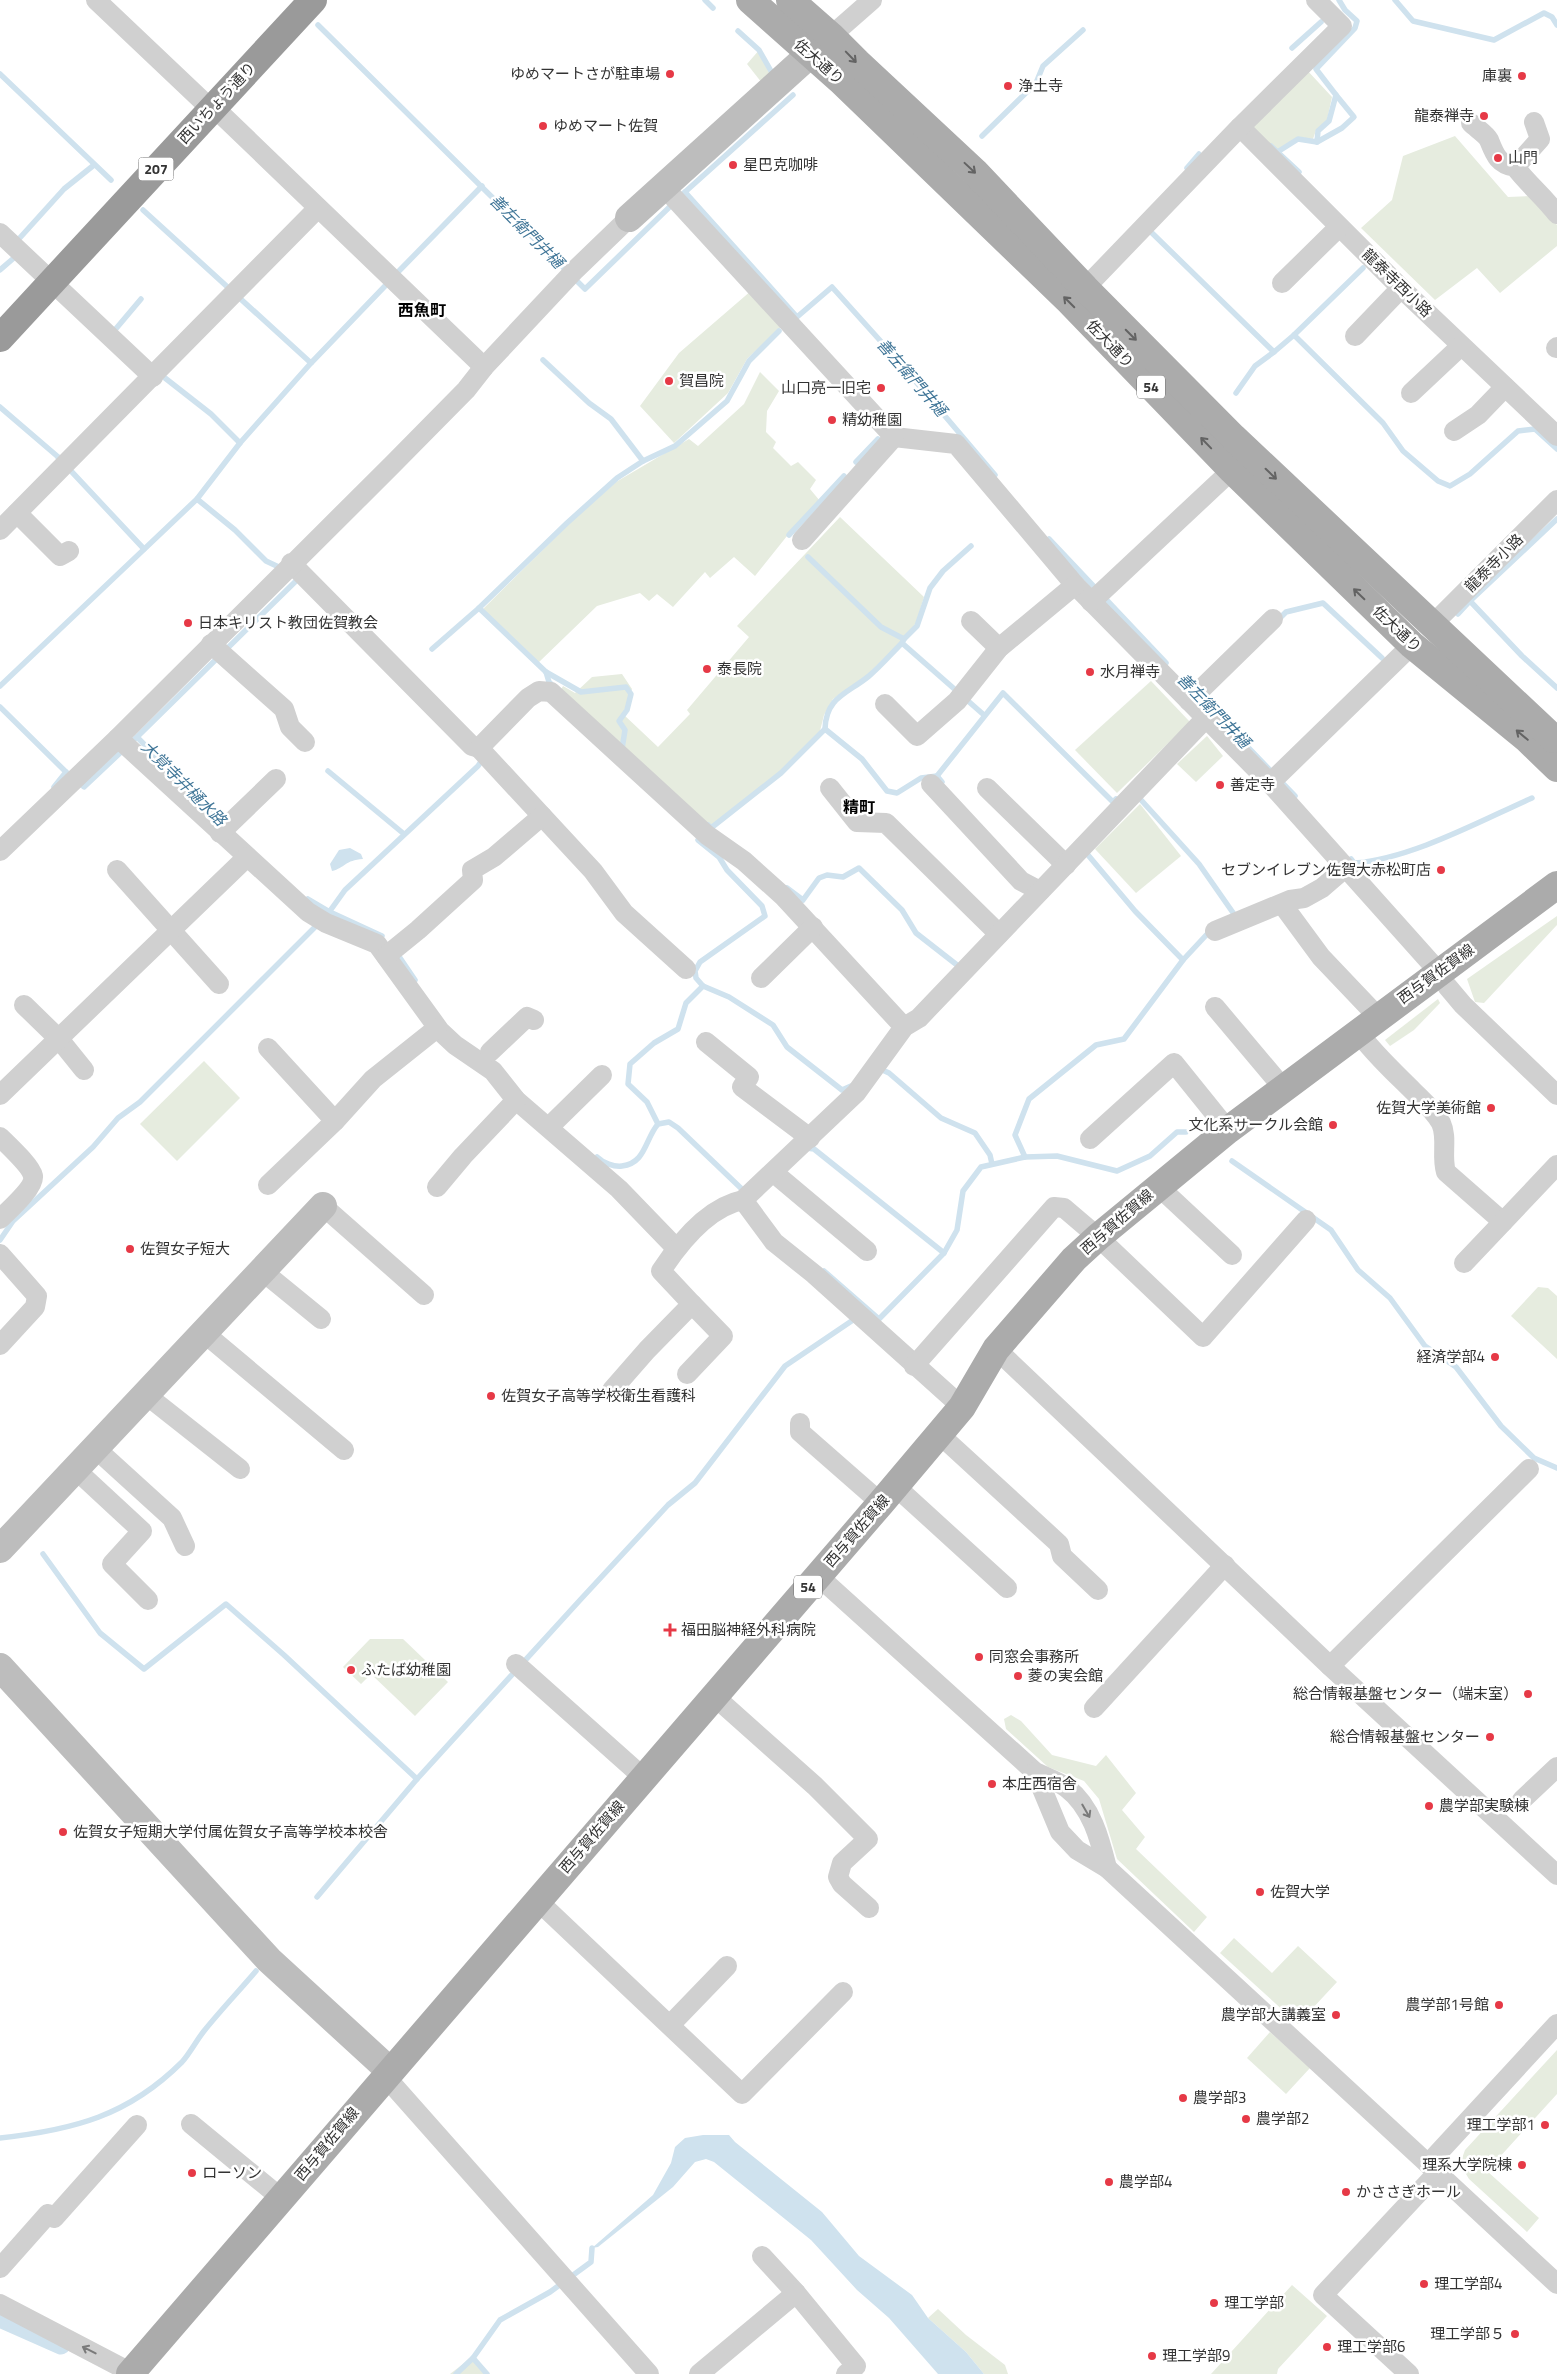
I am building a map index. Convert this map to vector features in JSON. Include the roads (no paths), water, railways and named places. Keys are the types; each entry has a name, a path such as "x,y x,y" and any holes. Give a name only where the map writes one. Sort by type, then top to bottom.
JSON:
{"highway":[{"name":"西いちょう通り","path":"0,338 313,0"}],"main road":[{"name":"佐大通り","path":"750,0 811,54 1070,302 1232,470 1412,645 1528,739 1557,768"},
{"name":"佐大通り","path":"790,0 831,36 974,172 1233,438 1431,626 1557,742"},
{"name":"西与賀佐賀線","path":"132,2373 962,1407 996,1349 1074,1259 1158,1186 1228,1130 1368,1025 1443,979 1557,885"}],"street":[{"path":"96,0 211,109 223,116 484,367"},
{"path":"0,851 74,780 124,743 218,650 286,568 466,390 484,367 570,276 629,218 672,195 811,54 872,0"},
{"path":"1085,288 1240,127 1342,26 1316,0"},
{"path":"1515,167 1540,139 1534,122"},
{"path":"1471,123 1488,139 1491,150 1505,165 1515,167 1528,184 1545,199 1557,214"},
{"name":"龍泰寺西小路","path":"1240,127 1461,346 1557,436"},
{"path":"672,195 894,437 956,444 1075,585 1097,597 1193,697 1206,718 1275,778 1340,864 1443,979 1469,1011 1557,1095"},
{"path":"0,530 318,208"},
{"path":"1282,283 1339,227"},
{"path":"0,233 153,377"},
{"path":"1355,336 1402,288"},
{"path":"1411,393 1461,346"},
{"path":"1454,431 1478,415 1504,387"},
{"path":"802,540 894,437"},
{"path":"1097,597 1232,470"},
{"name":"龍泰寺小路","path":"1431,626 1557,500"},
{"path":"17,514 60,556 69,551"},
{"path":"286,568 472,746 483,753 593,870 624,913 686,969"},
{"path":"885,704 917,736 960,697 998,648 1075,585"},
{"path":"1193,697 1273,619"},
{"path":"971,621 998,648"},
{"path":"1275,778 1412,645"},
{"path":"218,650 284,709 290,727 305,742"},
{"path":"483,753 528,698 539,692 552,692 707,835 744,861 779,892 904,1028"},
{"path":"687,1374 723,1336 661,1271 676,1248 715,1212 747,1195 856,1093 904,1028 919,1018 1206,718"},
{"path":"124,743 226,827 247,857 322,920 391,952 437,1028 455,1045 493,1071 516,1100 553,1122 676,1248"},
{"path":"226,827 276,779"},
{"path":"931,784 1021,882 1040,891"},
{"path":"830,788 857,822 886,823 999,934"},
{"path":"987,788 1066,864"},
{"path":"391,952 474,880 472,870 494,857 542,816"},
{"path":"0,1095 247,857"},
{"path":"1214,931 1290,900 1304,898 1322,888 1340,864"},
{"path":"117,870 219,984"},
{"path":"1282,904 1368,1025 1377,1056 1434,1112 1442,1125 1445,1144 1443,1161 1446,1172 1503,1222"},
{"path":"760,978 813,927"},
{"path":"24,1005 59,1039 84,1070"},
{"path":"1215,1007 1284,1089"},
{"path":"490,1052 527,1017 534,1020"},
{"path":"268,1185 335,1121 374,1079 437,1028"},
{"path":"706,1042 749,1078 742,1088 810,1138"},
{"path":"268,1048 335,1121"},
{"path":"1090,1139 1174,1063 1228,1130"},
{"path":"553,1122 602,1075"},
{"path":"437,1187 462,1156 516,1100"},
{"path":"0,1137 29,1168 32,1180 0,1219"},
{"path":"1464,1263 1557,1165"},
{"path":"780,1178 867,1251"},
{"path":"1158,1186 1232,1255"},
{"path":"747,1195 774,1242 814,1274 914,1366 962,1407"},
{"path":"0,1549 323,1206 424,1295"},
{"path":"914,1366 1054,1207 1064,1208 1098,1237 1202,1337 1306,1220"},
{"path":"0,1254 37,1296 35,1307 0,1345"},
{"path":"261,1270 321,1319"},
{"path":"612,1390 647,1350 692,1304"},
{"path":"203,1332 344,1450"},
{"path":"996,1349 1330,1666 1557,1876"},
{"path":"145,1394 240,1469"},
{"path":"800,1423 800,1432 888,1494 1007,1588"},
{"path":"939,1434 1059,1544 1062,1556 1098,1590"},
{"path":"95,1448 172,1518 185,1546"},
{"path":"75,1469 142,1531 112,1564 148,1600"},
{"path":"1330,1666 1529,1470"},
{"path":"1094,1708 1225,1565"},
{"path":"818,1576 1035,1772 1067,1788 1084,1806 1099,1835 1107,1868"},
{"path":"0,1667 269,1960 390,2071 392,2084 649,2374"},
{"path":"520,1667 644,1778"},
{"path":"714,1696 815,1786 868,1838 842,1864 838,1876 842,1884 869,1908"},
{"path":"1522,1800 1557,1766"},
{"path":"1035,1772 1060,1832 1077,1850 1107,1868 1557,2284"},
{"path":"538,1901 742,2094 843,1992"},
{"path":"670,2025 727,1966"},
{"path":"1409,2374 1323,2295 1557,2024"},
{"path":"191,2124 281,2198"},
{"path":"0,2268 48,2214 54,2218 137,2125"},
{"path":"762,2256 796,2293 856,2366 846,2374"},
{"path":"699,2374 796,2293"},
{"path":"0,2304 132,2373"}],"water":[{"path":"350,848 361,854 363,859 349,862 332,871 330,864 339,850"},
{"path":"703,2135 729,2135 735,2142 822,2212 859,2256 912,2295 928,2318 966,2352 984,2374 938,2374 889,2318 857,2290 811,2240 714,2162 706,2159 695,2162 673,2187 598,2247 592,2248 653,2195 671,2163 675,2147 685,2138"}],"waterway":[{"path":"705,0 713,8"},
{"path":"1279,151 1298,139 1317,142 1318,131 1329,121 1336,95 1316,69 1355,28 1357,21 1345,10 1339,0"},
{"path":"1395,0 1413,21 1494,40 1544,13 1552,17 1557,25"},
{"path":"1292,48 1321,22"},
{"name":"善左衛門井樋","path":"318,25 585,289 685,192 797,317 832,287 894,356 995,475"},
{"path":"982,136 1036,83 1043,66 1083,30"},
{"path":"738,31 759,50 771,71"},
{"path":"0,74 111,180"},
{"path":"685,192 793,95"},
{"path":"1317,142 1342,128 1354,117 1336,95"},
{"path":"1271,146 1299,172"},
{"path":"1187,168 1199,154"},
{"path":"17,241 64,189 94,165"},
{"path":"398,272 482,186"},
{"path":"143,210 311,363"},
{"path":"1151,232 1274,352 1363,268"},
{"path":"0,270 15,257 13,254"},
{"path":"0,686 197,499 240,443 311,363 385,286"},
{"path":"116,333 114,331 141,299"},
{"path":"554,687 549,682 546,672 479,608 567,523 617,478 643,461 675,446 727,401 749,361 779,331"},
{"path":"1294,335 1383,423 1403,451 1438,481 1450,486 1470,474 1518,431 1535,429 1557,449"},
{"path":"1236,393 1255,366 1274,352"},
{"path":"543,360 589,403 611,419 643,461"},
{"path":"165,378 211,414 240,443"},
{"path":"0,407 57,456 144,549"},
{"path":"856,462 878,439"},
{"path":"789,535 844,476"},
{"path":"197,499 235,530 266,561 283,569"},
{"path":"1557,519 1470,601 1522,656 1557,688"},
{"name":"善左衛門井樋","path":"1049,539 1166,663"},
{"path":"904,639 917,626 930,588 943,571 971,546"},
{"path":"808,557 881,627 904,639 902,643 984,715"},
{"path":"137,737 299,578"},
{"path":"1458,614 1470,601"},
{"path":"1277,621 1286,612 1323,603 1382,658"},
{"path":"432,649 479,608"},
{"path":"825,729 829,710 839,697 873,672 902,643"},
{"path":"546,672 581,692 626,687 631,694 627,710 619,721 625,730 622,749"},
{"path":"937,776 1003,693 1113,802 1116,799"},
{"name":"大覚寺井樋水路","path":"0,707 66,772 84,787 137,737 185,786"},
{"path":"708,825 711,828 781,773 825,729 862,759 887,791 897,793 921,778 937,776 942,782"},
{"name":"善左衛門井樋","path":"1239,738 1295,796"},
{"path":"327,915 345,890 478,766 484,757"},
{"path":"328,771 404,834"},
{"path":"54,787 66,772"},
{"name":"善左衛門井樋","path":"1351,859 1354,863 1376,860 1422,847 1532,798"},
{"path":"1142,801 1199,864 1236,917"},
{"path":"698,840 719,857 727,870 762,906 765,916 700,962 695,971 696,978 703,986 729,997 773,1025 787,1047 842,1090 851,1086"},
{"path":"1025,1157 1015,1135 1029,1099 1096,1045 1124,1039 1183,960 1135,911 1088,855"},
{"path":"787,888 803,900 819,878 827,875 843,877 859,868 902,910 916,933 957,965"},
{"path":"308,899 330,912 382,936"},
{"path":"0,1240 13,1221 93,1147 118,1118 140,1102 319,923"},
{"path":"1183,960 1210,931"},
{"path":"396,952 415,980"},
{"path":"658,1124 647,1102 628,1084 630,1064 654,1043 678,1029 686,1003 703,986"},
{"path":"878,1068 889,1073 941,1118 975,1133 990,1155 992,1164"},
{"path":"597,1157 612,1165 622,1166 630,1164 641,1155 658,1124 669,1122 678,1128 746,1193"},
{"path":"824,1271 879,1319 944,1253 957,1230 963,1191 981,1167 1025,1157 1057,1156 1117,1171 1150,1156 1177,1132 1186,1132"},
{"path":"806,1148 814,1149 944,1253"},
{"path":"1232,1161 1331,1230 1358,1270 1390,1298 1425,1346 1456,1367 1501,1426 1534,1458 1557,1468"},
{"path":"317,1897 417,1779 581,1599 668,1505 695,1483 785,1366 856,1318"},
{"path":"43,1554 100,1633 144,1669 226,1604 284,1655 417,1779"},
{"path":"0,2138 27,2135 75,2125 120,2108 141,2096 182,2062 216,2016 256,1971"},
{"path":"456,2374 473,2358 500,2320 550,2292 591,2262 592,2248"},
{"path":"0,2318 61,2345"},
{"path":"473,2358 487,2374"}],"place":[{"name":"ゆめマートさが駐車場","path":"670,74"},
{"name":"庫裏","path":"1522,76"},
{"name":"浄土寺","path":"1008,86"},
{"name":"龍泰禅寺","path":"1484,116"},
{"name":"ゆめマート佐賀","path":"543,126"},
{"name":"山門","path":"1498,158"},
{"name":"星巴克咖啡","path":"733,165"},
{"name":"賀昌院","path":"669,381"},
{"name":"山口亮一旧宅","path":"881,388"},
{"name":"精幼稚園","path":"832,420"},
{"name":"日本キリスト教団佐賀教会","path":"188,623"},
{"name":"泰長院","path":"707,669"},
{"name":"水月禅寺","path":"1090,672"},
{"name":"善定寺","path":"1220,785"},
{"name":"セブンイレブン佐賀大赤松町店","path":"1441,870"},
{"name":"佐賀大学美術館","path":"1491,1108"},
{"name":"文化系サークル会館","path":"1333,1125"},
{"name":"佐賀女子短大","path":"130,1249"},
{"name":"経済学部4","path":"1495,1357"},
{"name":"佐賀女子高等学校衛生看護科","path":"491,1396"},
{"name":"福田脳神経外科病院","path":"670,1630"},
{"name":"同窓会事務所","path":"979,1657"},
{"name":"ふたば幼稚園","path":"351,1670"},
{"name":"菱の実会館","path":"1018,1676"},
{"name":"総合情報基盤センター（端末室）","path":"1528,1694"},
{"name":"総合情報基盤センター","path":"1490,1737"},
{"name":"本庄西宿舎","path":"992,1784"},
{"name":"農学部実験棟","path":"1429,1806"},
{"name":"佐賀女子短期大学付属佐賀女子高等学校本校舎","path":"63,1832"},
{"name":"佐賀大学","path":"1260,1892"},
{"name":"農学部1号館","path":"1499,2005"},
{"name":"農学部大講義室","path":"1336,2015"},
{"name":"農学部3","path":"1183,2098"},
{"name":"農学部2","path":"1246,2119"},
{"name":"理工学部1","path":"1545,2125"},
{"name":"理系大学院棟","path":"1522,2165"},
{"name":"ローソン","path":"192,2173"},
{"name":"農学部4","path":"1109,2182"},
{"name":"かささぎホール","path":"1346,2192"},
{"name":"理工学部4","path":"1424,2284"},
{"name":"理工学部","path":"1214,2303"},
{"name":"理工学部５","path":"1515,2334"},
{"name":"理工学部6","path":"1327,2347"},
{"name":"理工学部9","path":"1152,2356"}],"district":[{"name":"西魚町","path":"422,310"},
{"name":"精町","path":"859,807"}]}
